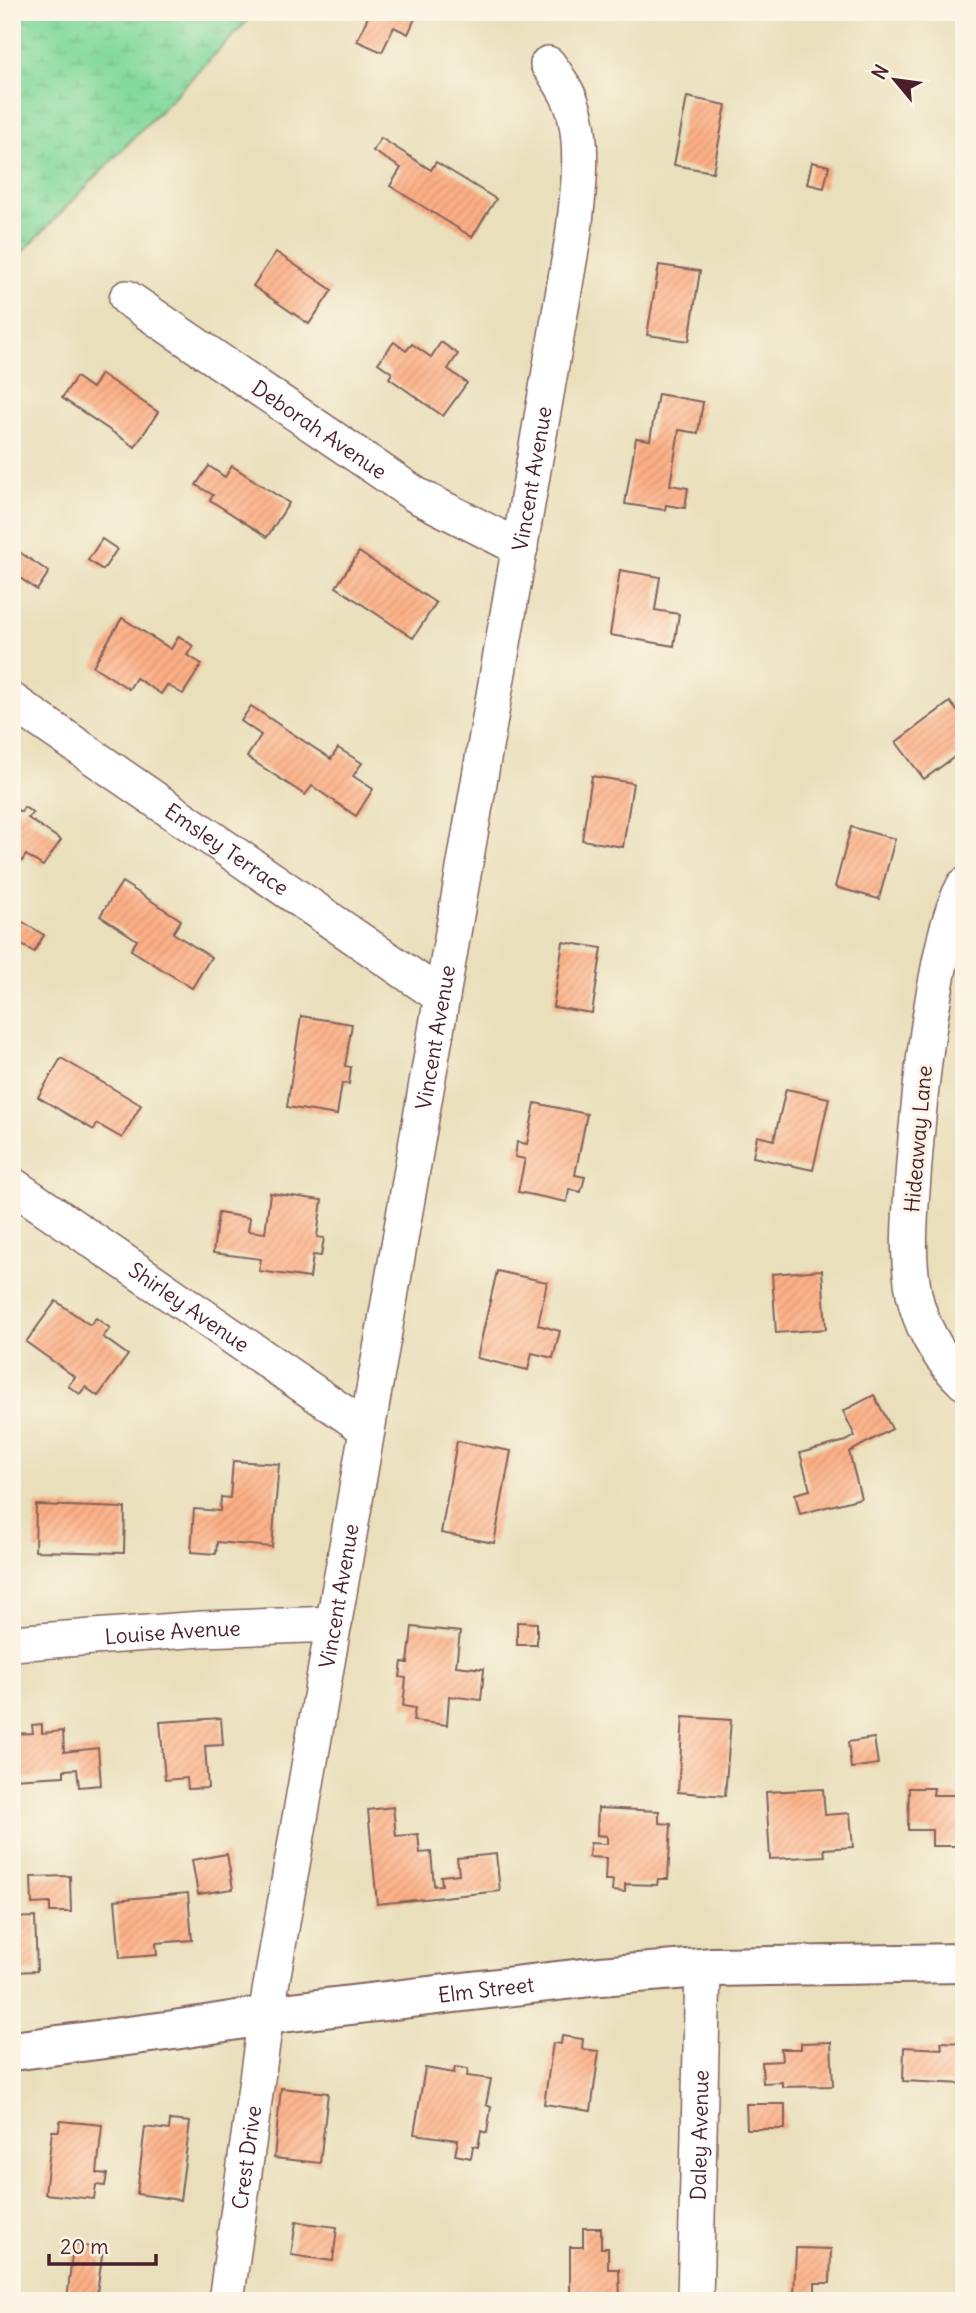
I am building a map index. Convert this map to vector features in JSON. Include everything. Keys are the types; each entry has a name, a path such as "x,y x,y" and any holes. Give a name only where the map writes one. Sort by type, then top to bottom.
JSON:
{"street":[{"name":"Vincent Avenue","path":"266,2015 573,238 579,159 572,104 562,82 548,64"},
{"name":"Deborah Avenue","path":"127,298 416,495 520,548"},
{"name":"Emsley Terrace","path":"12,701 442,997"},
{"name":"Hideaway Lane","path":"964,886 958,896 943,947 929,1023 918,1102 910,1249 912,1279 925,1329 936,1352 964,1382"},
{"name":"Shirley Avenue","path":"12,1185 367,1429"},
{"name":"Louise Avenue","path":"12,1643 202,1629 334,1624"},
{"name":"Elm Street","path":"12,2051 266,2015 600,1976 703,1968 964,1963"},
{"name":"Daley Avenue","path":"695,2301 703,1968"},
{"name":"Crest Drive","path":"226,2301 266,2015"}],"green space":[{"path":"12,12 256,12 12,263"}],"building":[{"path":"370,12 418,12 408,34 394,27 382,52 357,41"},
{"path":"687,97 726,105 713,172 674,165"},
{"path":"381,138 431,170 436,162 496,199 472,237 390,186 401,168 373,151"},
{"path":"812,162 829,166 824,188 807,184"},
{"path":"276,252 332,290 309,324 253,286"},
{"path":"659,265 700,271 689,341 647,335"},
{"path":"394,342 406,351 412,344 431,357 441,342 458,354 448,369 467,383 443,416 389,378 392,373 378,363"},
{"path":"101,374 158,412 135,447 62,398 76,377 92,388"},
{"path":"658,394 703,402 698,433 679,430 670,485 688,488 685,508 666,505 665,510 625,504 636,438 650,440"},
{"path":"209,466 225,477 232,466 289,503 267,537 210,500 213,495 196,485"},
{"path":"102,539 117,549 103,570 88,560"},
{"path":"12,547 49,572 37,590 20,578 12,590"},
{"path":"359,552 436,603 413,638 336,587"},
{"path":"620,570 660,577 655,610 679,614 674,646 610,635"},
{"path":"122,618 171,649 179,636 193,646 187,655 202,664 183,694 167,685 161,694 136,678 129,689 93,666"},
{"path":"950,702 964,720 964,750 924,779 896,742"},
{"path":"251,706 331,759 338,748 362,763 353,776 373,789 356,816 312,786 305,795 247,757 261,735 241,721"},
{"path":"592,776 633,783 623,847 582,840"},
{"path":"12,806 21,812 24,807 33,813 28,818 61,840 43,866 26,855 22,861 12,854"},
{"path":"851,827 895,839 879,899 835,887"},
{"path":"122,882 181,920 173,933 211,957 192,988 131,950 137,940 100,916"},
{"path":"15,917 44,935 34,952 12,939 12,921"},
{"path":"563,942 602,948 592,1013 553,1007"},
{"path":"301,1016 352,1024 345,1066 351,1067 349,1084 342,1083 337,1115 287,1107"},
{"path":"61,1058 141,1105 122,1138 97,1124 94,1130 38,1097"},
{"path":"786,1089 829,1098 813,1170 753,1157 757,1136 774,1140"},
{"path":"535,1103 587,1114 575,1175 585,1177 581,1192 569,1189 567,1202 518,1192 525,1159 515,1157 517,1142 527,1144"},
{"path":"270,1193 322,1200 317,1237 324,1238 321,1256 313,1255 310,1278 259,1271 261,1259 213,1253 218,1213 250,1218 248,1231 265,1233"},
{"path":"822,1270 826,1329 776,1333 772,1274"},
{"path":"497,1271 547,1282 538,1325 560,1331 553,1358 532,1353 528,1370 477,1358"},
{"path":"56,1301 90,1325 96,1318 110,1328 103,1337 128,1355 98,1396 85,1387 80,1394 68,1386 75,1377 26,1342"},
{"path":"874,1395 892,1429 849,1452 861,1498 800,1514 795,1494 810,1490 800,1453 846,1441 855,1436 843,1411"},
{"path":"457,1441 511,1451 494,1543 441,1533"},
{"path":"233,1461 279,1464 272,1547 217,1542 216,1554 191,1552 194,1509 220,1511 221,1497 230,1498"},
{"path":"36,1505 125,1508 124,1553 35,1551"},
{"path":"517,1622 537,1623 537,1645 517,1645"},
{"path":"412,1627 460,1632 456,1666 484,1669 481,1700 449,1696 447,1725 413,1721 415,1708 403,1706 406,1678 400,1677 402,1662 408,1663"},
{"path":"683,1717 731,1720 725,1796 678,1792"},
{"path":"221,1718 223,1745 205,1746 208,1788 188,1789 187,1778 165,1780 160,1722"},
{"path":"42,1724 42,1733 63,1731 64,1752 98,1748 101,1785 79,1787 77,1769 64,1770 64,1776 12,1779 12,1734 33,1733 32,1725"},
{"path":"874,1738 878,1764 851,1768 848,1742"},
{"path":"909,1788 934,1788 933,1795 964,1795 964,1846 932,1846 932,1830 908,1830"},
{"path":"823,1789 825,1815 850,1813 853,1847 824,1849 825,1856 770,1859 766,1792"},
{"path":"393,1807 396,1836 418,1834 420,1853 431,1852 434,1886 442,1885 441,1876 459,1874 457,1858 496,1854 500,1891 377,1904 368,1810"},
{"path":"598,1808 659,1811 659,1823 671,1824 668,1879 658,1879 657,1885 625,1884 625,1892 612,1891 613,1880 605,1880 606,1858 589,1857 590,1843 607,1844 607,1836 597,1835"},
{"path":"227,1854 233,1889 198,1894 192,1860"},
{"path":"70,1876 71,1912 50,1912 50,1903 32,1904 31,1877"},
{"path":"188,1893 192,1940 156,1943 157,1955 120,1958 115,1900"},
{"path":"35,1917 37,1971 12,1972 12,1918"},
{"path":"562,2036 583,2039 582,2049 599,2051 591,2111 544,2104 553,2043 561,2044"},
{"path":"831,2042 833,2086 782,2087 782,2082 763,2083 762,2062 782,2061 781,2049 801,2049 801,2043"},
{"path":"941,2042 964,2043 964,2084 903,2081 904,2047 942,2049"},
{"path":"455,2067 468,2069 467,2076 491,2079 486,2105 491,2107 487,2133 481,2131 478,2147 473,2146 471,2158 455,2155 458,2140 414,2134 425,2068 454,2073"},
{"path":"281,2088 328,2093 320,2163 274,2158"},
{"path":"746,2104 785,2104 785,2129 747,2129"},
{"path":"170,2120 190,2122 180,2200 137,2194 145,2127 169,2130"},
{"path":"60,2121 102,2125 97,2173 107,2174 105,2186 96,2185 94,2199 45,2194 52,2131 59,2131"},
{"path":"296,2222 337,2227 333,2261 291,2255"},
{"path":"583,2228 601,2228 601,2248 608,2248 608,2269 619,2269 620,2300 570,2300 570,2247 583,2247"},
{"path":"73,2245 103,2248 96,2301 67,2301"},
{"path":"796,2248 831,2249 830,2283 815,2283 815,2295 828,2295 828,2301 782,2301 782,2296 794,2296"}]}
